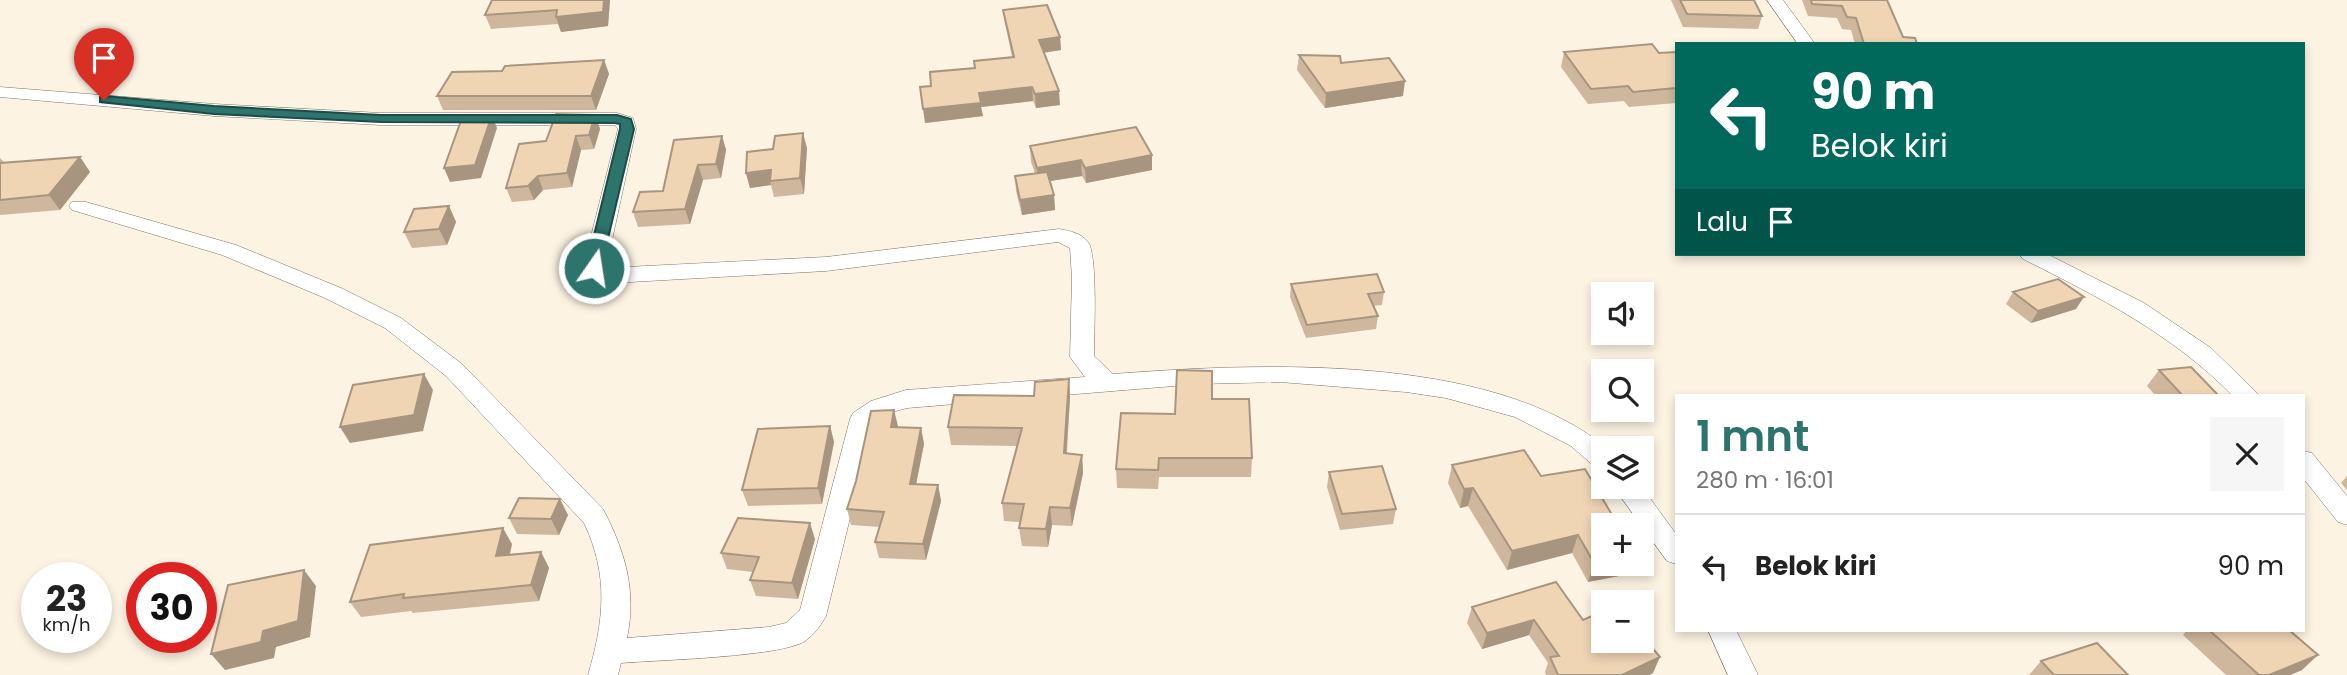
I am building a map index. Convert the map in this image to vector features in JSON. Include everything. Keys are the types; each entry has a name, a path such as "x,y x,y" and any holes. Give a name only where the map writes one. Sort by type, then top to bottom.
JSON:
{"street":[{"path":"1776,0 1806,42"},
{"path":"0,92 214,110 381,118 617,119 626,122 627,129 594,268 599,273 612,276 826,264 1059,235 1072,239 1080,246 1083,278 1082,357 1090,368 1107,382"},
{"path":"79,206 229,250 333,293 393,323 454,370 594,516 616,564 618,611 606,663 794,633 812,616 859,429 869,413 906,399 1107,382 1280,374 1446,390 1522,410 1580,440 1591,449"},
{"path":"2033,256 2170,329 2196,348 2246,394"},
{"path":"2305,462 2347,515"},
{"path":"1636,499 1675,552"},
{"path":"1723,632 1743,675"}],"building":[{"path":"492,0 604,0 603,12 556,17 557,10 485,15"},
{"path":"1680,0 1754,0 1762,16 1687,14"},
{"path":"1811,0 1887,0 1903,37 1915,38 1916,42 1863,42 1856,18 1847,17 1842,6 1812,4"},
{"path":"1047,5 1060,37 1039,40 1059,91 1035,94 1032,87 979,93 981,103 923,109 920,87 931,86 930,72 975,68 974,61 1014,57 1003,10"},
{"path":"1652,44 1659,53 1675,52 1675,88 1633,92 1628,86 1591,89 1564,52"},
{"path":"1299,55 1340,56 1341,63 1389,58 1405,81 1326,93"},
{"path":"604,60 591,96 437,96 452,72 502,71 505,66"},
{"path":"556,114 595,115 589,135 576,136 567,173 538,176 528,186 506,188 519,144 546,141"},
{"path":"463,115 492,115 475,165 444,168"},
{"path":"1136,127 1152,155 1085,168 1081,160 1037,168 1030,146"},
{"path":"803,133 800,178 770,181 771,170 746,173 747,152 773,149 775,136"},
{"path":"722,136 716,164 698,165 685,209 633,212 640,192 663,191 674,140"},
{"path":"80,157 49,195 0,200 0,163"},
{"path":"1047,172 1054,195 1020,200 1015,176"},
{"path":"449,206 439,229 404,232 414,209"},
{"path":"1377,274 1384,292 1368,294 1378,316 1307,325 1291,284"},
{"path":"2058,279 2084,297 2038,311 2013,292"},
{"path":"2191,367 2217,394 2181,394 2159,370"},
{"path":"1177,370 1212,371 1212,399 1249,399 1252,458 1159,458 1158,470 1116,469 1121,413 1175,414"},
{"path":"424,374 414,415 340,427 353,385"},
{"path":"1069,379 1064,453 1082,455 1070,508 1050,507 1046,529 1019,528 1024,504 1002,503 1022,428 948,427 954,395 1034,396 1035,382"},
{"path":"894,410 891,427 921,428 910,484 938,485 923,544 875,542 884,512 847,509 871,411"},
{"path":"830,426 818,488 742,490 758,429"},
{"path":"1524,450 1541,476 1585,469 1591,479 1591,499 1603,499 1611,513 1591,513 1591,558 1578,535 1512,551 1473,488 1464,489 1452,465"},
{"path":"1382,466 1396,509 1342,514 1329,472"},
{"path":"519,498 560,499 551,519 509,518"},
{"path":"738,518 810,523 792,583 750,580 759,557 721,553"},
{"path":"503,528 496,556 541,552 531,585 403,598 404,594 350,602 370,545"},
{"path":"304,570 298,621 263,631 261,642 217,653 217,630 228,585"},
{"path":"1556,582 1583,620 1591,616 1591,653 1654,653 1654,650 1660,657 1622,675 1558,675 1550,657 1559,656 1534,620 1487,633 1472,607"},
{"path":"2211,632 2291,632 2318,655 2269,675 2259,675"},
{"path":"2097,643 2128,675 2054,675 2041,661"}],"route":[{"path":"104,100 214,110 381,118 617,119 626,122 627,129 594,268"}]}
